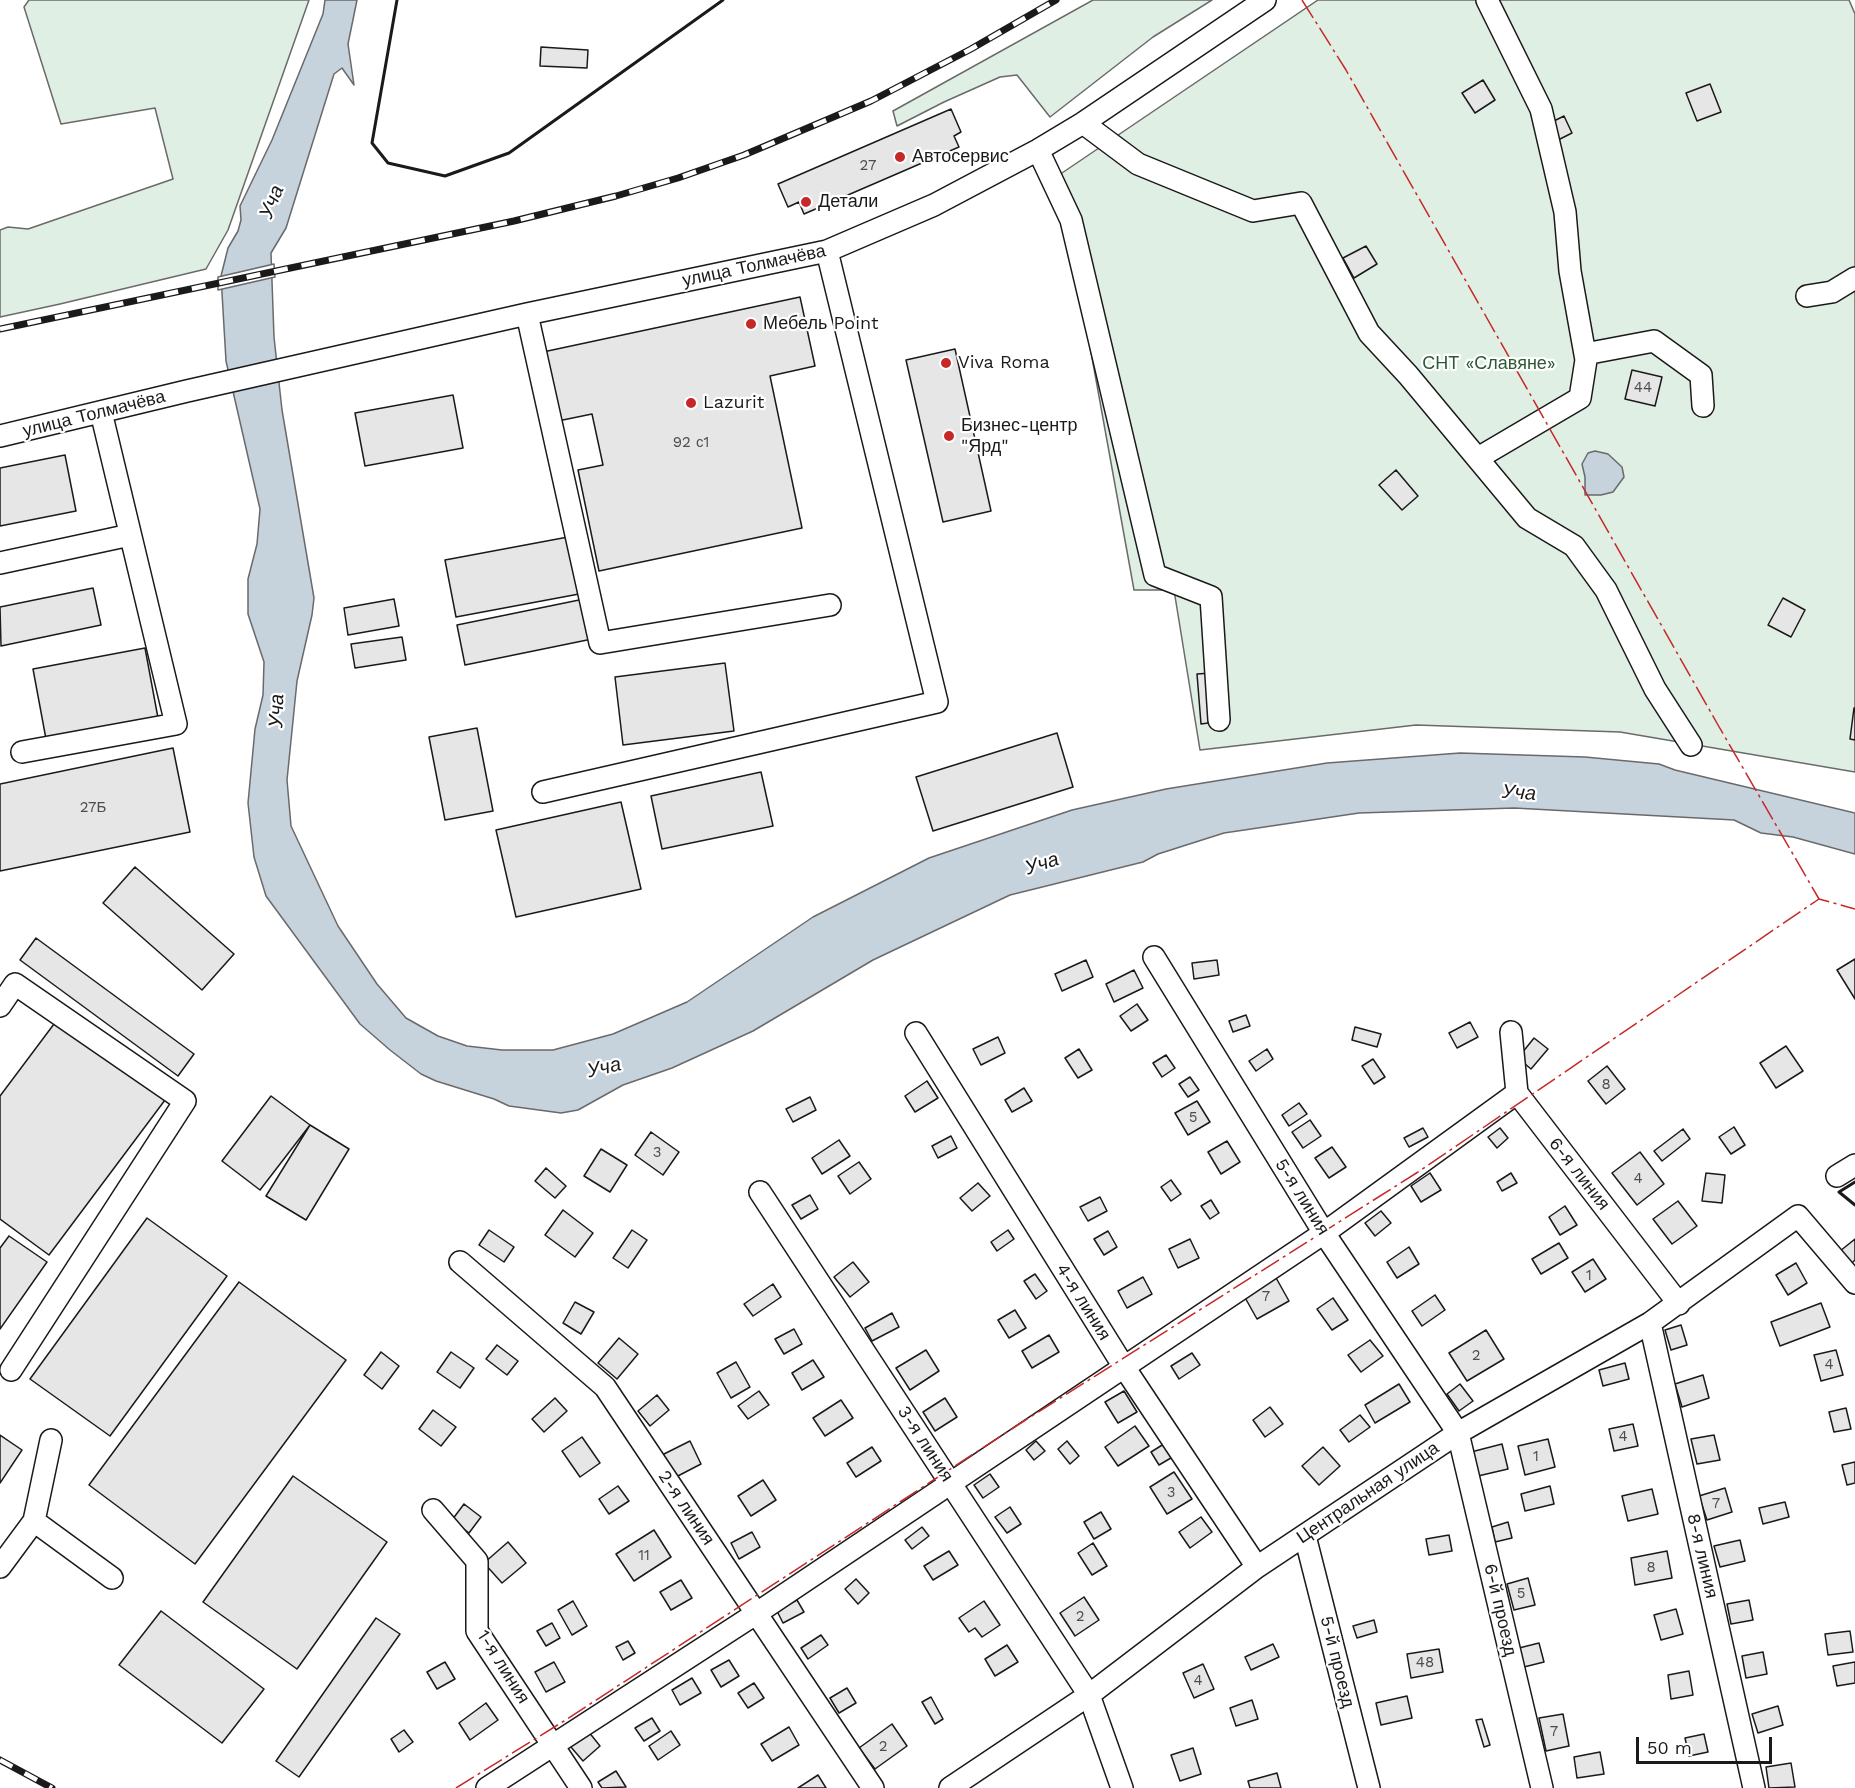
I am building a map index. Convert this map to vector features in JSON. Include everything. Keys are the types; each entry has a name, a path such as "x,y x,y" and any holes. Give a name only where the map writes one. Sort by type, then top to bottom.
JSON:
{"street":[{"name":"улица Толмачёва","path":"0,436 527,314 827,251 934,205 1038,150 1083,123 1265,0"},
{"path":"1478,458 1580,399 1586,360 1570,270 1565,212 1542,109 1487,0"},
{"path":"1083,123 1138,164 1253,211 1301,203 1369,333 1527,518 1574,546 1606,591 1655,689 1690,745"},
{"path":"1038,150 1071,220 1155,575 1210,597 1219,720"},
{"path":"543,792 937,702 827,251"},
{"path":"1807,296 1832,292 1855,278"},
{"path":"527,314 600,643 830,605"},
{"path":"1585,354 1654,341 1701,375 1703,406"},
{"path":"22,752 176,724 101,412"},
{"path":"0,563 130,535"},
{"name":"5-я линия","path":"1154,957 1324,1233 1458,1433"},
{"path":"0,1006 15,984 185,1101 11,1370"},
{"path":"487,1788 756,1614 1324,1233 1516,1093 1511,1032"},
{"name":"4-я линия","path":"916,1033 1124,1367 1257,1567"},
{"name":"6-я линия","path":"1516,1093 1679,1304"},
{"path":"1837,1176 1855,1165"},
{"name":"3-я линия","path":"760,1192 1089,1695 1122,1788"},
{"name":"Центральная улица","path":"950,1788 1089,1695 1257,1567 1458,1433 1650,1323 1798,1216 1855,1283"},
{"name":"2-я линия","path":"460,1262 605,1387 873,1788"},
{"name":"8-я линия","path":"1650,1323 1754,1788"},
{"name":"6-й проезд","path":"1458,1433 1542,1788"},
{"path":"0,1567 34,1521 51,1440"},
{"name":"1-я линия","path":"433,1510 477,1561 477,1630 582,1788"},
{"path":"34,1521 112,1578"},
{"name":"5-й проезд","path":"1305,1536 1369,1788"}],"green space":[{"path":"29,0 309,0 228,230 206,269 0,317 0,230 8,227 28,229 173,179 155,108 61,124 24,7"},
{"path":"1093,0 1212,0 1153,37 1050,117 1017,75 1000,77 897,126 893,111"},
{"name":"СНТ «Славяне»","path":"1318,0 1849,0 1855,14 1855,772 1620,732 1416,725 1200,750 1174,590 1134,590 1059,175"}],"water":[{"name":"Уча","path":"325,0 357,0 348,44 354,85 342,68 334,74 286,228 271,253 274,337 282,410 314,598 297,681 287,780 291,826 338,926 377,984 406,1018 438,1036 467,1046 502,1050 553,1050 613,1034 687,1002 813,917 929,858 1072,810 1166,789 1327,763 1460,753 1585,757 1659,764 1675,770 1855,813 1855,854 1793,837 1761,833 1734,820 1514,808 1359,813 1224,833 1158,854 1143,862 1010,895 873,960 753,1031 672,1068 623,1085 578,1110 561,1113 509,1106 421,1074 360,1024 266,896 254,857 248,803 255,729 263,695 264,662 248,614 248,579 257,544 260,509 226,361 221,276 228,248 238,231 241,220 240,206 272,140 323,14"},
{"path":"1595,451 1608,454 1622,467 1624,477 1613,492 1585,495 1582,464 1588,453"}],"pier":[{"path":"274,264 275,277 218,290 218,277"}],"building":[{"path":"541,47 588,50 587,68 540,66"},
{"path":"1483,80 1495,100 1475,113 1462,93"},
{"path":"1710,84 1721,112 1697,121 1686,93"},
{"path":"951,109 961,132 954,136 959,147 804,214 799,202 788,207 778,184"},
{"path":"1564,116 1572,133 1558,140 1550,123"},
{"path":"1366,246 1377,264 1354,278 1343,258"},
{"path":"800,297 815,366 770,376 802,528 599,571 578,470 603,465 592,414 558,421 543,352"},
{"name":"Бизнес-центр \"Ярд\"","path":"955,349 991,511 943,522 906,360"},
{"path":"1632,370 1662,377 1655,406 1625,399"},
{"path":"453,395 463,448 365,466 355,413"},
{"path":"65,455 76,511 0,526 0,468"},
{"path":"1396,470 1418,496 1402,510 1379,485"},
{"path":"568,537 579,594 456,617 445,560"},
{"path":"93,588 101,625 1,646 0,607"},
{"path":"1783,598 1805,610 1791,637 1768,625"},
{"path":"394,599 399,626 348,635 344,608"},
{"path":"584,599 592,639 465,665 457,625"},
{"path":"402,637 406,660 355,668 351,644"},
{"path":"145,648 158,718 46,739 33,669"},
{"path":"725,663 734,731 623,745 615,677"},
{"path":"1211,673 1215,722 1201,724 1197,674"},
{"path":"1855,708 1855,740 1850,739"},
{"path":"477,728 493,811 445,820 429,737"},
{"path":"1057,733 1073,787 933,831 916,777"},
{"path":"173,748 190,832 0,871 0,784"},
{"path":"761,772 773,826 662,849 651,796"},
{"path":"621,802 641,889 516,917 496,830"},
{"path":"135,867 234,954 202,990 103,903"},
{"path":"36,938 194,1054 178,1076 20,960"},
{"path":"1855,959 1855,999 1837,970"},
{"path":"1086,960 1093,977 1062,991 1055,974"},
{"path":"1217,960 1219,975 1194,979 1192,963"},
{"path":"1134,970 1143,988 1114,1002 1106,984"},
{"path":"1137,1004 1148,1020 1131,1031 1120,1016"},
{"path":"1246,1015 1250,1026 1233,1032 1229,1021"},
{"path":"57,1020 165,1100 49,1255 0,1219 0,1096"},
{"path":"1470,1022 1478,1037 1457,1048 1449,1033"},
{"path":"1355,1027 1381,1034 1377,1047 1352,1040"},
{"path":"998,1037 1005,1053 981,1065 973,1049"},
{"path":"1534,1038 1548,1049 1531,1069 1518,1058"},
{"path":"1786,1046 1803,1071 1776,1088 1760,1063"},
{"path":"1079,1049 1092,1070 1078,1078 1065,1058"},
{"path":"1267,1049 1273,1059 1256,1071 1249,1061"},
{"path":"1166,1055 1175,1068 1162,1077 1153,1063"},
{"path":"1373,1059 1385,1077 1374,1084 1362,1066"},
{"path":"1607,1066 1625,1089 1606,1104 1588,1081"},
{"path":"1190,1077 1199,1090 1188,1097 1179,1084"},
{"path":"927,1081 938,1098 915,1112 905,1096"},
{"path":"1024,1088 1032,1101 1012,1112 1005,1100"},
{"path":"271,1096 310,1125 260,1190 222,1161"},
{"path":"810,1097 816,1110 793,1122 786,1109"},
{"path":"1197,1101 1210,1122 1188,1135 1175,1113"},
{"path":"1299,1103 1307,1114 1289,1126 1282,1115"},
{"path":"1310,1120 1321,1136 1303,1148 1292,1132"},
{"path":"310,1125 349,1149 306,1220 266,1196"},
{"path":"1734,1127 1745,1145 1731,1154 1719,1137"},
{"path":"1423,1128 1428,1137 1409,1147 1404,1138"},
{"path":"1500,1128 1508,1138 1497,1148 1488,1137"},
{"path":"1683,1129 1690,1139 1662,1161 1654,1151"},
{"path":"651,1132 679,1152 663,1175 635,1155"},
{"path":"951,1136 957,1148 938,1158 932,1146"},
{"path":"839,1140 850,1156 822,1174 812,1158"},
{"path":"1227,1141 1240,1162 1221,1174 1208,1152"},
{"path":"1332,1147 1346,1167 1329,1178 1315,1158"},
{"path":"601,1149 627,1165 610,1192 584,1176"},
{"path":"1640,1152 1664,1184 1637,1205 1612,1173"},
{"path":"859,1162 871,1179 850,1194 838,1176"},
{"path":"546,1168 566,1186 555,1198 535,1181"},
{"path":"1430,1173 1441,1190 1421,1202 1411,1186"},
{"path":"1511,1173 1517,1183 1502,1191 1497,1182"},
{"path":"1706,1173 1725,1175 1722,1203 1702,1201"},
{"path":"1171,1180 1181,1194 1171,1201 1161,1187"},
{"path":"978,1183 990,1196 972,1211 960,1198"},
{"path":"810,1195 818,1209 801,1219 792,1205"},
{"path":"1100,1197 1107,1211 1088,1221 1080,1207"},
{"path":"1211,1200 1219,1213 1210,1219 1201,1206"},
{"path":"1678,1201 1697,1226 1672,1244 1653,1219"},
{"path":"1565,1206 1577,1225 1560,1235 1549,1217"},
{"path":"563,1210 593,1233 575,1257 545,1235"},
{"path":"1381,1211 1391,1223 1375,1236 1365,1223"},
{"path":"147,1218 227,1276 110,1436 30,1379"},
{"path":"489,1230 514,1247 504,1262 479,1245"},
{"path":"632,1230 647,1240 628,1268 613,1258"},
{"path":"1008,1230 1014,1239 997,1251 991,1242"},
{"path":"1108,1231 1117,1247 1104,1255 1094,1239"},
{"path":"9,1236 47,1262 0,1329 0,1248"},
{"path":"1190,1239 1199,1258 1178,1268 1169,1249"},
{"path":"1855,1239 1855,1260 1851,1264 1840,1251"},
{"path":"1559,1243 1568,1258 1541,1274 1532,1259"},
{"path":"1409,1247 1419,1264 1397,1278 1387,1262"},
{"path":"1593,1259 1606,1279 1585,1292 1572,1272"},
{"path":"853,1262 869,1282 850,1297 834,1277"},
{"path":"1796,1263 1807,1283 1788,1295 1776,1275"},
{"path":"1035,1274 1047,1291 1036,1299 1024,1281"},
{"path":"1275,1276 1289,1301 1257,1319 1243,1294"},
{"path":"1143,1277 1152,1294 1127,1308 1118,1291"},
{"path":"239,1282 346,1360 195,1564 89,1485"},
{"path":"773,1284 781,1297 753,1316 744,1304"},
{"path":"1435,1295 1445,1310 1422,1326 1412,1311"},
{"path":"1333,1298 1348,1320 1332,1330 1317,1309"},
{"path":"575,1302 594,1312 581,1334 563,1323"},
{"path":"1821,1303 1830,1327 1780,1346 1771,1322"},
{"path":"1015,1310 1026,1328 1009,1338 998,1320"},
{"path":"892,1313 899,1327 872,1341 865,1328"},
{"path":"1681,1325 1687,1345 1671,1350 1665,1330"},
{"path":"794,1329 802,1344 784,1354 775,1339"},
{"path":"1486,1330 1504,1359 1467,1381 1449,1353"},
{"path":"1049,1335 1059,1352 1032,1368 1022,1351"},
{"path":"619,1338 638,1354 617,1379 598,1363"},
{"path":"1370,1340 1383,1356 1361,1372 1348,1355"},
{"path":"497,1345 518,1361 507,1375 486,1359"},
{"path":"926,1350 939,1371 910,1390 896,1368"},
{"path":"1836,1350 1843,1375 1821,1381 1814,1355"},
{"path":"381,1352 399,1366 382,1389 364,1375"},
{"path":"451,1352 474,1368 460,1388 437,1372"},
{"path":"1192,1353 1200,1365 1179,1379 1171,1366"},
{"path":"813,1360 824,1377 802,1390 792,1373"},
{"path":"736,1362 750,1387 731,1398 717,1373"},
{"path":"1625,1363 1629,1379 1603,1386 1599,1370"},
{"path":"1703,1375 1709,1398 1682,1407 1675,1384"},
{"path":"1399,1384 1410,1402 1375,1423 1365,1405"},
{"path":"1460,1384 1473,1401 1459,1411 1447,1394"},
{"path":"759,1391 769,1405 748,1419 738,1406"},
{"path":"1124,1391 1137,1412 1118,1423 1105,1402"},
{"path":"657,1395 669,1410 650,1426 638,1411"},
{"path":"555,1398 567,1411 544,1432 532,1419"},
{"path":"945,1398 957,1417 935,1431 923,1412"},
{"path":"841,1400 853,1418 825,1436 813,1418"},
{"path":"1270,1407 1283,1424 1265,1437 1253,1420"},
{"path":"1846,1408 1851,1429 1834,1432 1829,1412"},
{"path":"433,1410 456,1427 441,1446 419,1429"},
{"path":"1360,1415 1370,1427 1349,1442 1340,1430"},
{"path":"1633,1424 1638,1446 1614,1451 1609,1429"},
{"path":"1135,1426 1149,1446 1118,1466 1105,1447"},
{"path":"0,1435 22,1450 0,1483"},
{"path":"1714,1435 1720,1460 1697,1464 1691,1439"},
{"path":"582,1437 600,1463 580,1477 562,1451"},
{"path":"1548,1439 1555,1467 1525,1475 1518,1446"},
{"path":"690,1441 701,1464 674,1478 662,1455"},
{"path":"1036,1441 1045,1451 1034,1460 1026,1450"},
{"path":"1067,1441 1079,1456 1070,1464 1058,1449"},
{"path":"1167,1442 1176,1455 1159,1465 1151,1452"},
{"path":"1502,1444 1508,1469 1478,1476 1471,1452"},
{"path":"872,1447 881,1461 856,1477 847,1463"},
{"path":"1323,1447 1340,1466 1319,1485 1302,1466"},
{"path":"1855,1462 1855,1483 1847,1485 1842,1465"},
{"path":"1174,1472 1192,1499 1167,1514 1150,1487"},
{"path":"990,1474 999,1487 983,1498 974,1485"},
{"path":"293,1476 387,1542 297,1669 203,1602"},
{"path":"763,1480 776,1500 751,1516 738,1496"},
{"path":"618,1486 629,1501 609,1514 599,1499"},
{"path":"1550,1486 1554,1504 1525,1511 1521,1494"},
{"path":"1725,1488 1732,1512 1707,1520 1699,1496"},
{"path":"1652,1489 1658,1514 1628,1521 1622,1496"},
{"path":"1785,1502 1789,1517 1763,1524 1759,1508"},
{"path":"464,1504 481,1517 469,1533 452,1520"},
{"path":"1010,1507 1021,1524 1007,1533 995,1517"},
{"path":"1101,1512 1111,1529 1094,1539 1084,1522"},
{"path":"1201,1517 1212,1532 1190,1548 1179,1532"},
{"path":"1508,1522 1512,1538 1495,1542 1492,1527"},
{"path":"922,1527 929,1536 912,1549 905,1540"},
{"path":"654,1530 671,1557 634,1581 616,1554"},
{"path":"752,1532 760,1547 739,1559 731,1543"},
{"path":"1449,1535 1452,1551 1429,1555 1426,1539"},
{"path":"1740,1540 1745,1561 1720,1567 1714,1546"},
{"path":"508,1542 526,1563 502,1583 484,1563"},
{"path":"1093,1543 1107,1566 1092,1575 1078,1553"},
{"path":"949,1551 958,1565 933,1580 924,1566"},
{"path":"1667,1551 1672,1578 1635,1585 1631,1558"},
{"path":"1528,1578 1535,1605 1514,1610 1507,1584"},
{"path":"856,1579 869,1593 858,1604 845,1589"},
{"path":"681,1580 692,1598 671,1610 660,1592"},
{"path":"1084,1597 1099,1620 1075,1636 1060,1613"},
{"path":"797,1600 804,1612 783,1623 777,1611"},
{"path":"1749,1600 1753,1620 1731,1624 1727,1604"},
{"path":"573,1601 587,1626 572,1635 558,1610"},
{"path":"984,1601 1000,1625 982,1637 975,1628 969,1632 959,1618"},
{"path":"1676,1609 1683,1634 1661,1640 1654,1615"},
{"path":"161,1611 264,1689 222,1743 119,1665"},
{"path":"376,1618 400,1634 299,1777 276,1761"},
{"path":"1374,1620 1377,1632 1357,1638 1353,1626"},
{"path":"552,1623 560,1638 546,1646 537,1631"},
{"path":"1850,1631 1853,1652 1828,1655 1825,1634"},
{"path":"821,1635 828,1645 808,1659 801,1648"},
{"path":"628,1641 635,1653 623,1660 616,1647"},
{"path":"1539,1643 1544,1662 1524,1667 1519,1648"},
{"path":"1273,1644 1279,1657 1251,1670 1245,1657"},
{"path":"1007,1645 1018,1662 995,1676 985,1659"},
{"path":"1439,1649 1443,1672 1411,1678 1407,1654"},
{"path":"1763,1652 1767,1674 1746,1678 1742,1656"},
{"path":"729,1660 739,1676 721,1687 711,1670"},
{"path":"445,1662 455,1679 437,1689 427,1672"},
{"path":"554,1662 565,1682 546,1692 535,1672"},
{"path":"1855,1662 1855,1683 1837,1686 1833,1666"},
{"path":"1203,1664 1214,1689 1194,1698 1183,1673"},
{"path":"1689,1671 1693,1695 1671,1699 1668,1675"},
{"path":"692,1678 701,1693 680,1705 672,1690"},
{"path":"754,1683 764,1698 748,1708 738,1693"},
{"path":"847,1688 856,1703 839,1713 830,1698"},
{"path":"1407,1696 1412,1718 1381,1725 1376,1703"},
{"path":"931,1697 943,1719 935,1724 922,1702"},
{"path":"1252,1700 1258,1719 1236,1726 1230,1708"},
{"path":"486,1703 498,1720 470,1740 459,1723"},
{"path":"1778,1706 1783,1725 1758,1733 1752,1714"},
{"path":"1563,1714 1569,1746 1546,1751 1539,1718"},
{"path":"652,1718 660,1731 644,1741 635,1728"},
{"path":"1482,1719 1490,1745 1484,1747 1476,1720"},
{"path":"892,1724 907,1746 875,1769 859,1748"},
{"path":"789,1727 799,1745 772,1761 761,1744"},
{"path":"404,1730 413,1742 399,1752 391,1739"},
{"path":"588,1731 600,1746 583,1761 570,1746"},
{"path":"671,1731 680,1745 658,1760 649,1746"},
{"path":"1704,1734 1708,1752 1689,1756 1685,1738"},
{"path":"1193,1748 1201,1774 1180,1781 1171,1755"},
{"path":"1600,1752 1604,1774 1577,1778 1574,1757"},
{"path":"1791,1763 1795,1787 1769,1788 1766,1767"},
{"path":"616,1771 626,1787 602,1788 598,1782"},
{"path":"1277,1773 1281,1788 1250,1788 1248,1781"},
{"path":"818,1775 826,1788 798,1788"}],"railway":[{"path":"0,329 514,221 678,178 744,155 871,101 971,49 1056,0"},
{"path":"0,1760 52,1788"}],"wall":[{"path":"397,0 372,143 388,163 445,176 509,153 723,0"},
{"path":"1855,1182 1839,1192 1855,1205"}],"power":[{"path":"1302,0 1346,70 1819,899"},
{"path":"456,1788 564,1721 1024,1421 1418,1172 1819,899 1855,909"}],"place":[{"name":"Автосервис","path":"900,157"},
{"name":"Детали","path":"806,202"},
{"name":"Мебель Point","path":"751,324"},
{"name":"Viva Roma","path":"946,363"},
{"name":"Lazurit","path":"691,403"},
{"name":"Бизнес-центр \"Ярд\"","path":"949,436"}]}
